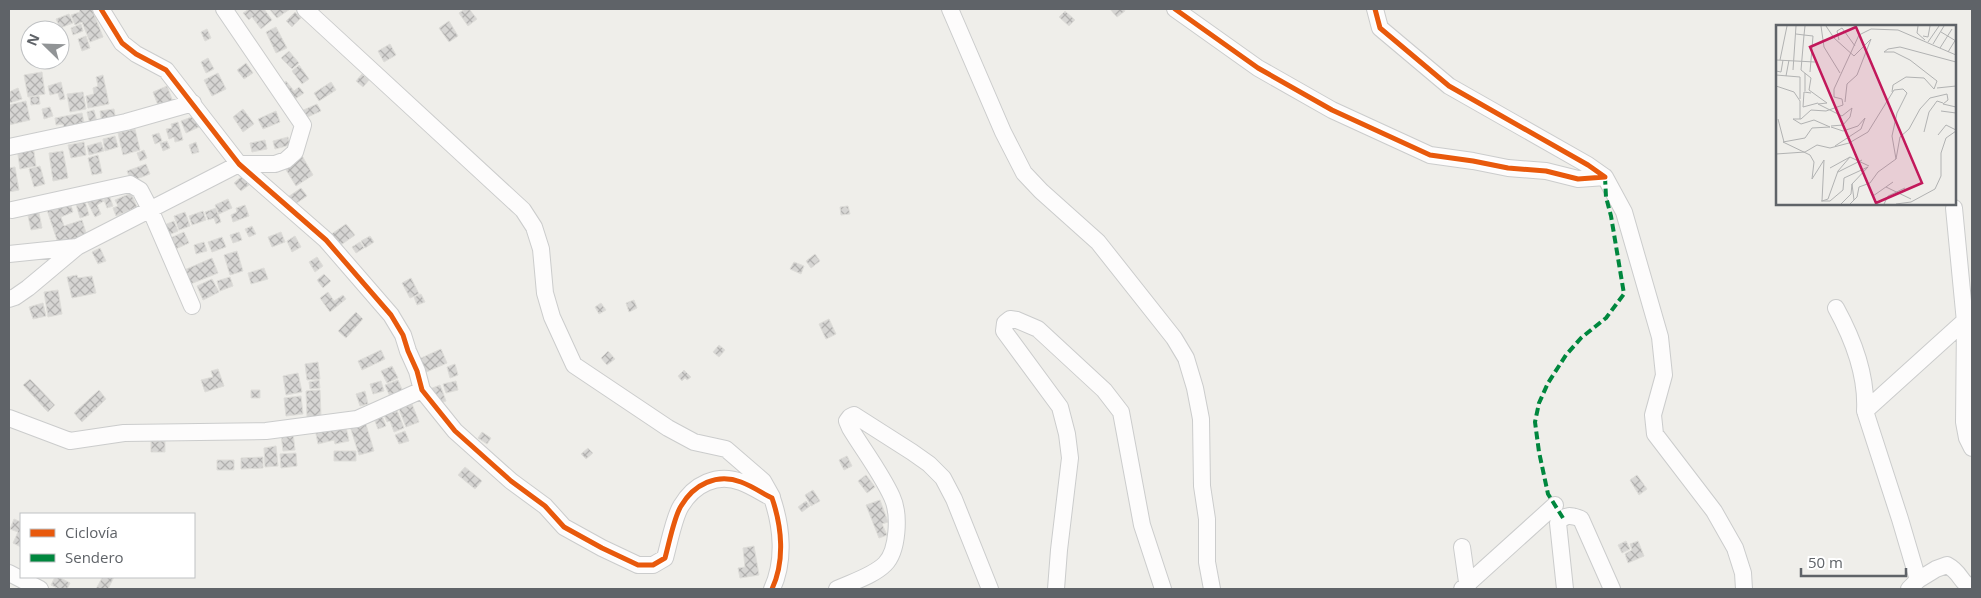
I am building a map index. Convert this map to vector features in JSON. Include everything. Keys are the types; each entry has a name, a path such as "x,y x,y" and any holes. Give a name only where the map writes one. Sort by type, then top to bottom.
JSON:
{"street":[{"path":"101,9 122,43 136,54 166,70 193,102 239,164 326,240 391,315 403,335 422,390 455,431 511,480 545,506 564,527 638,565 653,565 665,558 680,506 694,490 706,481 719,479 740,482 772,498"},
{"path":"9,299 28,288 77,247 150,209 239,164 275,164 286,160 295,152 304,125 224,9"},
{"path":"305,9 522,210 534,227 541,249 545,293 552,317 574,365 668,428 694,442 726,449 763,481 779,517 780,550 777,577 772,589"},
{"path":"950,9 1003,132 1024,173 1041,191 1098,242 1174,338 1186,358 1195,388 1201,419 1202,486 1207,519 1207,562 1212,589"},
{"path":"1175,9 1258,68 1332,110 1430,155 1508,168 1546,171 1578,179 1605,177"},
{"path":"1197,9 1203,28"},
{"path":"1375,9 1380,28 1449,86 1588,165 1605,177 1624,212 1660,337 1664,375 1653,415 1655,434 1714,511 1735,548 1743,572 1744,589"},
{"path":"9,147 126,122 193,102"},
{"path":"12,210 130,184 140,190 150,209 192,306"},
{"path":"1954,208 1969,317 1964,422 1967,438 1972,448"},
{"path":"9,254 77,247"},
{"path":"1836,308 1846,327 1862,376 1865,398 1864,411 1873,433 1913,585 1936,569 1947,565 1957,570 1965,584 1972,588"},
{"path":"1864,411 1969,317"},
{"path":"1056,589 1070,458 1067,434 1060,406 1004,331 1005,323 1010,319 1038,328 1104,390 1121,412 1142,525 1163,589"},
{"path":"9,418 70,441 124,433 266,431 357,419 422,390"},
{"path":"837,589 876,572 886,563 894,547 897,526 893,499 847,421 854,415 930,464 943,478 954,499 990,589"},
{"path":"1466,588 1555,505"},
{"path":"1565,589 1558,523 1563,518 1571,515 1581,519 1612,589"},
{"path":"1462,547 1466,588"},
{"path":"9,573 40,589"}],"building":[{"path":"79,9 92,9 103,37 90,42 82,22 75,25 71,15 80,12"},
{"path":"249,9 264,9 272,20 261,29 252,17 249,20 243,13"},
{"path":"290,9 277,18 270,10"},
{"path":"469,9 477,19 468,26 459,13"},
{"path":"1110,9 1124,9 1125,11 1117,17"},
{"path":"1065,11 1075,20 1069,26 1059,17"},
{"path":"295,12 301,18 292,27 286,21"},
{"path":"69,14 73,23 70,24 70,20 56,19"},
{"path":"449,21 458,36 449,42 439,28"},
{"path":"81,24 83,31 73,35 71,28"},
{"path":"276,27 287,48 276,53 266,32"},
{"path":"207,29 211,38 205,41 201,32"},
{"path":"86,36 90,48 82,51 78,39"},
{"path":"390,44 396,55 384,62 378,51"},
{"path":"289,51 299,63 292,69 281,58"},
{"path":"208,58 214,69 206,73 201,62"},
{"path":"246,63 253,73 244,79 237,70"},
{"path":"299,65 309,79 302,84 292,71"},
{"path":"42,72 45,94 28,97 24,75"},
{"path":"218,73 226,89 212,96 204,80"},
{"path":"362,74 369,80 363,87 356,81"},
{"path":"103,75 109,104 88,108 86,96 94,94 93,88 98,86 96,77"},
{"path":"286,81 294,91 299,87 304,93 292,101 281,85"},
{"path":"61,82 65,99 60,100 58,93 50,95 48,86"},
{"path":"331,82 336,90 319,101 314,93"},
{"path":"167,86 173,102 159,108 153,92"},
{"path":"18,88 22,99 9,103 9,92"},
{"path":"83,92 86,109 70,112 67,94"},
{"path":"39,96 40,104 31,105 30,97"},
{"path":"26,101 30,120 9,125 9,105"},
{"path":"317,104 321,111 303,119 299,112"},
{"path":"50,107 53,116 44,119 42,109"},
{"path":"114,109 116,121 102,124 100,111"},
{"path":"243,109 254,124 243,132 233,117"},
{"path":"94,110 98,126 91,128 87,112"},
{"path":"276,111 280,122 263,129 258,119"},
{"path":"82,113 84,122 79,123 81,129 65,132 63,124 56,125 55,118"},
{"path":"194,116 199,127 186,133 181,121"},
{"path":"178,122 183,140 175,142 174,137 169,139 166,129 172,128 171,124"},
{"path":"135,129 140,150 123,155 118,133"},
{"path":"159,133 162,141 155,144 152,135"},
{"path":"115,136 118,147 105,151 103,139"},
{"path":"288,137 290,145 275,149 273,141"},
{"path":"265,140 267,149 252,152 250,143"},
{"path":"167,141 170,148 163,151 160,143"},
{"path":"84,142 86,155 71,158 68,145"},
{"path":"101,142 104,151 89,155 87,146"},
{"path":"196,142 199,152 192,154 189,145"},
{"path":"33,145 36,166 20,169 17,148"},
{"path":"144,150 147,158 140,161 137,153"},
{"path":"63,151 68,178 53,181 49,153"},
{"path":"301,154 313,175 296,186 283,165"},
{"path":"98,155 102,173 92,175 88,158"},
{"path":"146,164 150,174 131,181 127,171"},
{"path":"40,166 45,184 34,187 29,169"},
{"path":"15,167 19,190 9,192 9,168"},
{"path":"242,176 249,185 241,191 234,183"},
{"path":"301,188 307,196 291,207 285,199"},
{"path":"131,193 137,207 116,216 113,208 118,206 115,200"},
{"path":"101,195 104,201 97,205 101,214 95,217 87,201"},
{"path":"109,195 113,206 107,208 103,197"},
{"path":"84,198 89,215 80,218 75,201"},
{"path":"69,199 73,212 61,217 64,226 82,220 87,236 59,246 46,207"},
{"path":"228,199 232,208 219,214 215,205"},
{"path":"245,205 249,216 233,222 231,215 237,212 236,208"},
{"path":"848,206 850,214 841,215 840,207"},
{"path":"38,208 42,228 31,230 27,211"},
{"path":"216,208 221,222 216,224 214,218 208,220 205,212"},
{"path":"203,211 206,220 192,225 189,216"},
{"path":"185,212 190,226 179,230 174,216"},
{"path":"174,221 178,231 166,236 162,226"},
{"path":"346,224 355,235 338,247 330,235"},
{"path":"252,226 256,234 249,237 245,229"},
{"path":"184,232 189,243 171,251 166,240"},
{"path":"239,232 242,240 233,243 230,235"},
{"path":"281,232 285,242 272,247 268,237"},
{"path":"295,236 301,247 292,252 287,241"},
{"path":"370,236 374,242 365,248 361,241"},
{"path":"222,237 226,247 212,252 208,242"},
{"path":"204,242 207,251 196,254 194,245"},
{"path":"360,242 364,248 356,253 352,247"},
{"path":"100,248 106,261 98,264 92,252"},
{"path":"237,251 243,271 230,275 224,255"},
{"path":"815,254 820,261 811,268 806,261"},
{"path":"317,257 323,266 315,272 309,262"},
{"path":"212,258 218,273 188,285 182,271"},
{"path":"794,262 804,266 801,274 790,269"},
{"path":"264,268 268,279 251,284 248,273"},
{"path":"324,274 331,281 323,288 317,280"},
{"path":"77,275 78,278 92,276 96,293 72,298 67,277"},
{"path":"230,277 233,286 220,291 217,281"},
{"path":"411,278 419,294 410,298 402,283"},
{"path":"212,279 219,292 203,300 197,286"},
{"path":"58,290 62,314 48,317 44,292"},
{"path":"328,292 334,301 343,295 346,299 330,312 320,298"},
{"path":"421,294 425,302 417,305 414,297"},
{"path":"634,300 637,308 629,312 626,303"},
{"path":"43,303 46,316 33,319 29,307"},
{"path":"601,303 606,310 599,314 595,307"},
{"path":"356,312 363,319 346,338 338,331"},
{"path":"829,319 836,334 826,339 819,324"},
{"path":"719,345 725,350 719,357 713,352"},
{"path":"441,349 447,363 424,373 419,359"},
{"path":"381,350 385,359 362,370 358,361"},
{"path":"608,351 615,359 607,365 601,358"},
{"path":"318,362 320,379 307,380 305,364"},
{"path":"455,364 458,375 450,378 447,367"},
{"path":"392,366 398,378 387,383 381,371"},
{"path":"218,369 224,386 205,392 201,380 213,377 211,371"},
{"path":"684,370 691,377 687,380 685,378 682,381 678,376"},
{"path":"298,373 302,392 286,395 283,376"},
{"path":"30,379 55,405 48,412 23,385"},
{"path":"319,380 320,388 310,389 309,382"},
{"path":"398,380 404,394 391,399 385,385"},
{"path":"381,381 384,391 373,394 370,384"},
{"path":"456,381 458,390 446,393 443,384"},
{"path":"440,385 446,401 436,405 430,389"},
{"path":"99,390 106,399 82,422 74,413"},
{"path":"251,390 260,390 260,398 251,398"},
{"path":"320,390 321,417 307,417 306,391"},
{"path":"365,391 368,404 360,406 356,394"},
{"path":"301,396 303,414 286,416 284,398"},
{"path":"412,404 419,422 406,427 399,409"},
{"path":"396,408 404,428 394,432 390,421 387,422 383,413"},
{"path":"381,413 386,426 378,429 373,416"},
{"path":"364,418 374,451 359,455 349,423"},
{"path":"345,422 349,441 335,444 334,440 318,444 315,429"},
{"path":"405,431 409,441 399,444 395,435"},
{"path":"482,432 491,438 487,444 478,438"},
{"path":"293,433 295,450 283,451 281,434"},
{"path":"151,441 165,441 165,452 151,452"},
{"path":"276,446 278,466 265,467 264,448"},
{"path":"588,448 593,453 586,459 581,454"},
{"path":"334,451 356,451 356,461 334,461"},
{"path":"296,453 297,466 281,468 280,454"},
{"path":"847,456 852,466 844,470 839,460"},
{"path":"263,457 263,468 241,469 241,458"},
{"path":"217,460 234,460 234,470 217,470"},
{"path":"465,467 482,481 475,489 458,475"},
{"path":"866,475 875,487 867,493 858,481"},
{"path":"1637,475 1647,489 1639,495 1630,480"},
{"path":"813,490 820,501 811,506 805,495"},
{"path":"880,500 888,522 882,524 887,535 879,538 866,505"},
{"path":"806,501 810,506 802,512 798,507"},
{"path":"14,519 20,522 20,546 13,543 18,532 10,529"},
{"path":"1626,541 1630,549 1622,553 1618,545"},
{"path":"1638,541 1644,556 1628,563 1625,554 1632,550 1630,544"},
{"path":"754,546 759,575 740,578 738,568 745,567 743,548"},
{"path":"54,578 61,578 70,583 67,589 59,589 51,585"},
{"path":"102,578 114,578 108,589 96,589"}],"marked path":[{"path":"1563,518 1548,494 1535,422 1539,403 1548,383 1566,355 1581,338 1606,318 1624,294 1606,197 1605,177"}],"cycle path":[{"path":"101,9 122,43 136,54 166,70 239,164 326,240 391,315 403,335 422,390 455,431 511,481 545,506 564,527 638,565 653,565 665,558 678,511 692,492 699,486 715,480 723,479 741,482 772,498 781,544 779,567 772,589"},
{"path":"1175,9 1258,68 1332,110 1430,155 1508,168 1546,171 1578,179 1605,177 1588,165 1449,86 1380,28 1375,9"}]}
